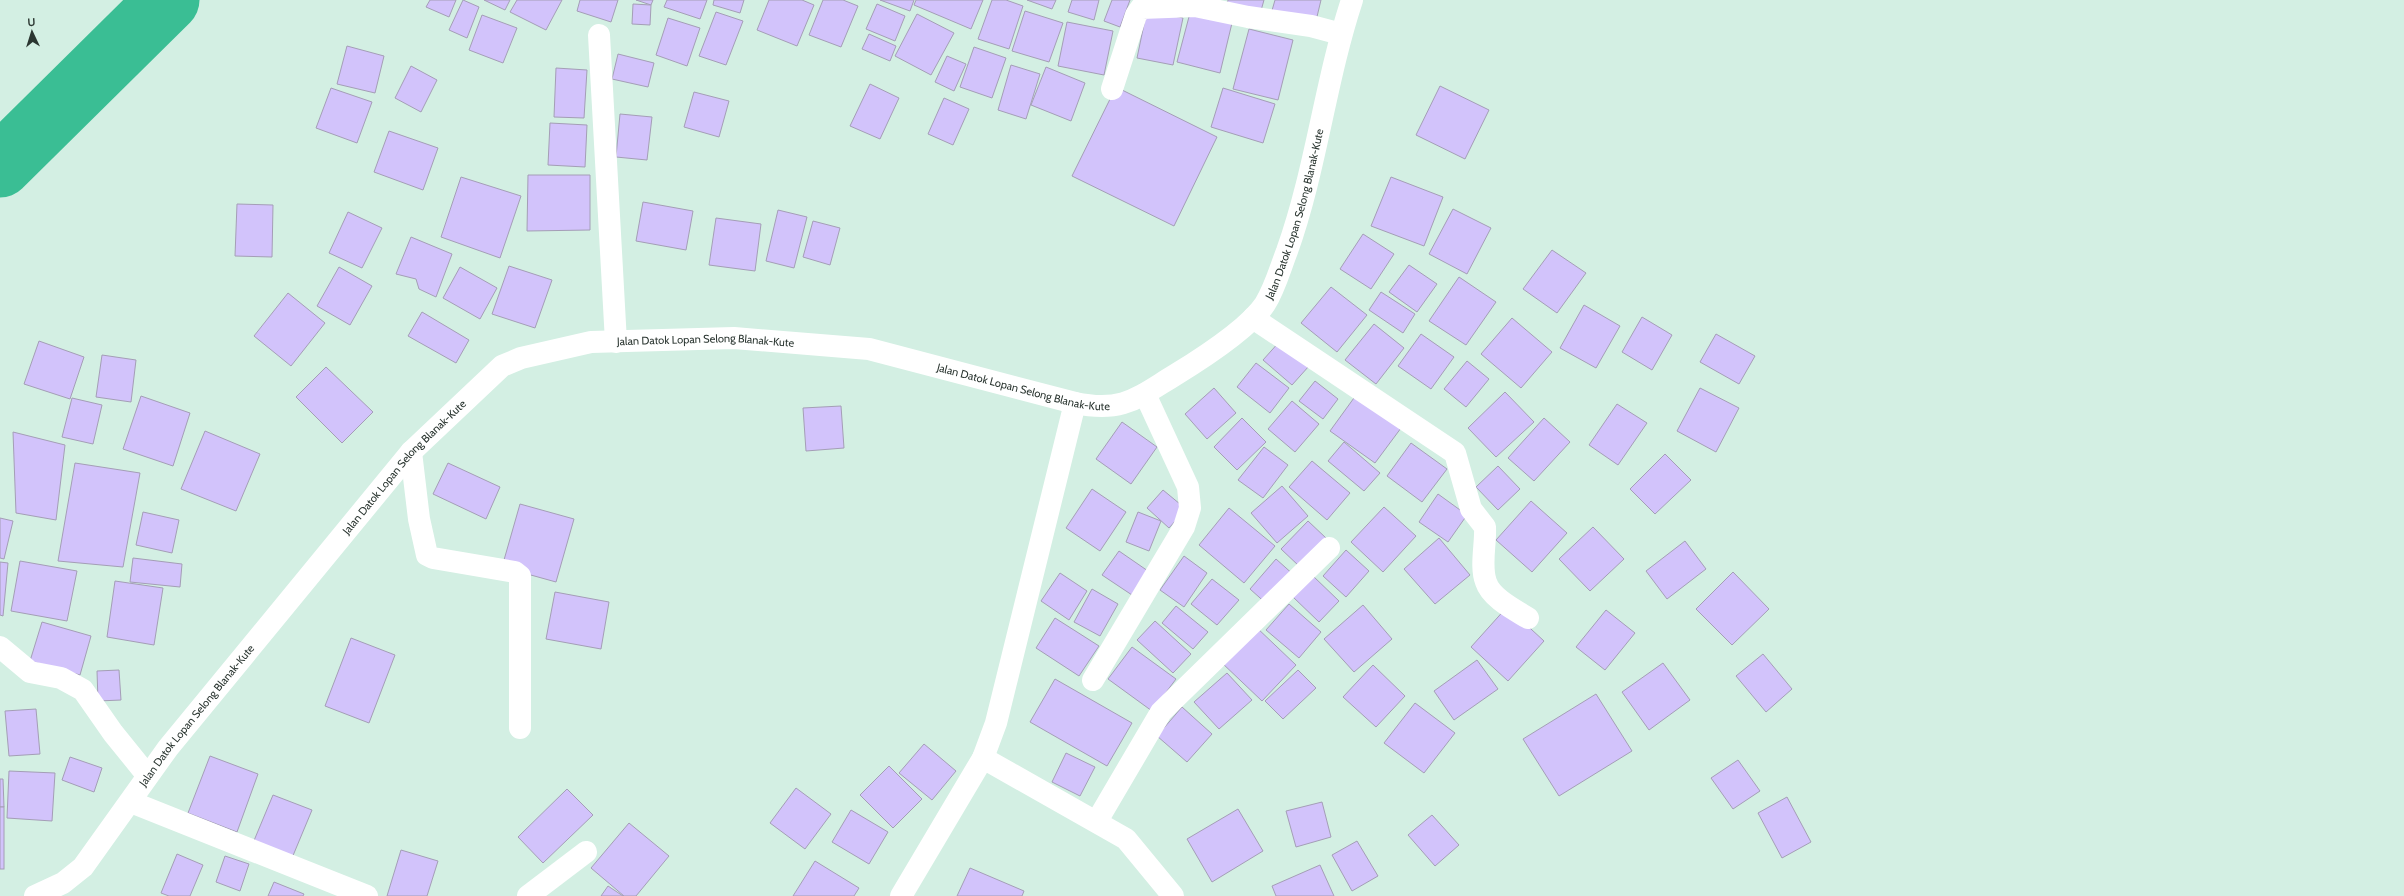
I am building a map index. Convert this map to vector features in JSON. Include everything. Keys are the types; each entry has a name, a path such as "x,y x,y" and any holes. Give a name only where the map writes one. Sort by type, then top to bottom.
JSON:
{"street":[{"name":"Jalan Datok Lopan Selong Blanak-Kute","path":"35,896 63,882 83,867 131,802 147,775 411,452 502,366 521,358 591,342 734,338 869,349 1075,403 1109,408 1145,394 1198,360 1253,318 1272,291 1300,214 1341,34 1352,0"},
{"path":"1112,89 1136,15 1141,8 1195,6 1248,17 1311,26 1341,34"},
{"path":"599,35 616,342"},
{"path":"1253,318 1455,453 1472,509 1485,526 1484,570 1486,584 1503,601 1528,618"},
{"path":"1093,680 1184,527 1190,508 1188,487 1145,394"},
{"path":"901,896 983,758 996,723 1075,403"},
{"path":"411,452 419,519 427,555 437,559 516,572 520,576 520,728"},
{"path":"1096,821 1161,712 1329,548"},
{"path":"0,647 30,672 62,678 87,694 113,733 147,775"},
{"path":"983,758 1126,839 1173,896"},
{"path":"131,802 367,896"},
{"path":"528,896 586,852"}],"building":[{"path":"430,0 456,0 449,17 426,7"},
{"path":"463,0 479,7 467,38 449,30"},
{"path":"484,0 510,0 505,10"},
{"path":"517,0 562,0 546,30 510,12"},
{"path":"580,0 618,0 611,22 577,11"},
{"path":"636,0 653,0 651,5"},
{"path":"667,0 707,0 700,19 664,7"},
{"path":"714,0 744,0 740,13 713,5"},
{"path":"769,0 802,0 814,5 797,46 757,30"},
{"path":"823,0 843,0 858,6 841,47 809,35"},
{"path":"880,0 914,0 910,11"},
{"path":"916,0 983,0 971,29 914,5"},
{"path":"992,0 1006,0 1023,6 1009,49 978,39"},
{"path":"1027,0 1056,0 1052,9"},
{"path":"1072,0 1099,0 1094,20 1068,12"},
{"path":"1112,0 1130,0 1120,27 1104,21"},
{"path":"1228,0 1264,0 1260,14 1227,5"},
{"path":"1275,0 1321,0 1315,25 1271,14"},
{"path":"633,4 651,5 650,25 632,24"},
{"path":"877,4 905,16 895,41 866,29"},
{"path":"1147,10 1183,18 1173,65 1137,58"},
{"path":"1025,11 1063,23 1049,62 1012,51"},
{"path":"716,12 743,21 726,65 699,56"},
{"path":"1190,13 1232,23 1220,73 1177,62"},
{"path":"917,14 954,33 931,75 895,56"},
{"path":"482,15 517,28 503,63 469,50"},
{"path":"668,18 700,28 687,66 656,55"},
{"path":"1067,22 1113,31 1104,75 1058,66"},
{"path":"1249,29 1293,40 1278,100 1233,89"},
{"path":"869,34 896,46 890,61 862,49"},
{"path":"347,46 384,56 375,93 337,84"},
{"path":"974,47 1006,58 992,98 960,87"},
{"path":"618,54 654,63 648,87 612,79"},
{"path":"947,56 966,64 954,91 935,82"},
{"path":"1011,65 1040,74 1026,119 998,110"},
{"path":"411,66 437,80 421,112 395,98"},
{"path":"1046,67 1085,83 1071,121 1031,105"},
{"path":"556,68 587,70 584,118 554,117"},
{"path":"870,84 899,98 880,139 850,126"},
{"path":"1440,86 1489,110 1465,159 1416,135"},
{"path":"1116,87 1217,137 1174,226 1072,176"},
{"path":"331,88 372,102 357,143 316,128"},
{"path":"1223,88 1275,104 1263,143 1211,127"},
{"path":"694,92 729,101 719,137 684,127"},
{"path":"944,98 969,109 953,145 928,134"},
{"path":"620,114 652,117 647,160 616,157"},
{"path":"550,123 587,125 585,167 548,165"},
{"path":"389,131 438,148 423,190 374,172"},
{"path":"528,175 590,175 590,230 527,231"},
{"path":"461,177 521,196 500,258 441,237"},
{"path":"1391,177 1443,197 1424,246 1371,226"},
{"path":"643,202 693,211 686,250 636,241"},
{"path":"237,204 273,205 272,257 235,256"},
{"path":"1453,209 1491,228 1467,274 1429,254"},
{"path":"778,210 807,217 794,268 766,261"},
{"path":"348,212 382,228 362,268 329,253"},
{"path":"716,218 761,224 755,271 709,265"},
{"path":"813,221 840,228 830,265 803,257"},
{"path":"1363,234 1394,254 1371,289 1340,269"},
{"path":"411,237 452,254 436,297 419,289 416,279 396,274"},
{"path":"1552,250 1586,273 1557,313 1523,289"},
{"path":"1409,265 1437,284 1417,312 1389,292"},
{"path":"509,266 552,280 535,328 492,314"},
{"path":"339,267 372,286 350,325 317,306"},
{"path":"460,267 497,288 480,319 443,298"},
{"path":"1459,277 1496,302 1466,345 1429,321"},
{"path":"1331,287 1367,315 1337,352 1301,323"},
{"path":"1381,292 1415,314 1403,333 1369,310"},
{"path":"288,293 325,323 291,366 254,336"},
{"path":"1584,305 1620,326 1596,368 1560,348"},
{"path":"422,312 469,340 456,363 408,336"},
{"path":"1642,317 1672,335 1652,370 1622,352"},
{"path":"1512,318 1552,352 1521,388 1481,354"},
{"path":"1374,324 1404,348 1376,384 1345,360"},
{"path":"1421,334 1454,357 1431,389 1398,366"},
{"path":"1716,334 1755,356 1739,384 1700,362"},
{"path":"39,341 84,357 70,399 24,384"},
{"path":"1280,341 1309,366 1292,385 1263,360"},
{"path":"102,355 136,360 131,402 96,397"},
{"path":"1467,361 1489,379 1466,407 1444,389"},
{"path":"1256,363 1289,388 1270,413 1237,387"},
{"path":"326,367 373,412 342,443 296,397"},
{"path":"1315,381 1338,399 1323,419 1299,401"},
{"path":"1214,388 1236,413 1207,439 1185,414"},
{"path":"1700,388 1739,408 1716,452 1677,431"},
{"path":"1359,391 1404,424 1375,463 1330,431"},
{"path":"1505,392 1534,422 1496,457 1468,428"},
{"path":"141,396 190,413 173,466 123,449"},
{"path":"72,398 102,405 93,444 62,437"},
{"path":"1292,401 1319,424 1295,452 1268,429"},
{"path":"1617,404 1647,423 1618,465 1589,445"},
{"path":"841,406 844,448 806,451 803,408"},
{"path":"1242,418 1266,442 1237,470 1214,447"},
{"path":"1544,418 1570,442 1534,481 1508,458"},
{"path":"1122,422 1157,447 1131,484 1096,459"},
{"path":"205,431 260,454 236,511 181,489"},
{"path":"13,432 65,445 56,520 16,513"},
{"path":"1344,442 1380,473 1364,491 1328,461"},
{"path":"1411,443 1447,469 1422,502 1387,476"},
{"path":"1264,447 1288,465 1263,498 1238,480"},
{"path":"1665,454 1691,480 1655,514 1630,489"},
{"path":"1312,461 1350,493 1327,520 1289,487"},
{"path":"75,463 140,473 123,567 58,561"},
{"path":"448,463 500,487 486,519 433,494"},
{"path":"1498,466 1520,489 1498,510 1476,487"},
{"path":"1282,486 1308,516 1277,543 1251,513"},
{"path":"1092,489 1126,512 1100,551 1066,528"},
{"path":"1163,490 1186,509 1169,528 1147,508"},
{"path":"1438,494 1467,515 1448,542 1419,522"},
{"path":"1531,501 1567,533 1532,572 1496,540"},
{"path":"520,504 574,519 556,582 502,567"},
{"path":"1384,507 1416,536 1383,572 1351,542"},
{"path":"1229,508 1275,546 1244,583 1199,545"},
{"path":"143,512 179,520 172,553 136,545"},
{"path":"1138,512 1161,521 1149,551 1126,542"},
{"path":"0,518 13,521 4,559 0,558"},
{"path":"1308,521 1326,538 1299,566 1281,549"},
{"path":"1593,527 1624,559 1590,591 1559,559"},
{"path":"1439,538 1470,575 1435,604 1404,569"},
{"path":"1685,541 1706,569 1667,599 1646,571"},
{"path":"1346,550 1369,571 1346,597 1323,576"},
{"path":"1119,551 1148,571 1132,595 1102,575"},
{"path":"1184,556 1207,573 1184,607 1160,590"},
{"path":"133,558 182,564 180,587 130,582"},
{"path":"1276,559 1295,576 1269,606 1250,589"},
{"path":"20,561 77,571 67,621 11,611"},
{"path":"0,562 8,563 3,616 0,615"},
{"path":"1733,572 1769,609 1732,645 1696,609"},
{"path":"1060,573 1087,591 1069,620 1041,601"},
{"path":"1313,576 1339,601 1319,622 1293,597"},
{"path":"1212,579 1239,600 1217,625 1191,604"},
{"path":"115,581 163,588 154,645 107,637"},
{"path":"1092,589 1118,604 1100,636 1074,622"},
{"path":"555,592 609,602 601,649 546,639"},
{"path":"1289,604 1321,632 1299,658 1266,630"},
{"path":"1363,605 1392,639 1354,672 1324,639"},
{"path":"1176,606 1208,632 1193,649 1162,623"},
{"path":"1507,607 1544,641 1508,681 1471,647"},
{"path":"1606,610 1635,633 1605,670 1576,647"},
{"path":"1055,618 1099,646 1079,676 1036,648"},
{"path":"1155,621 1191,654 1173,673 1137,640"},
{"path":"42,622 91,636 80,675 30,661"},
{"path":"1255,626 1296,665 1262,701 1221,662"},
{"path":"351,638 395,655 369,723 325,706"},
{"path":"1132,647 1176,679 1152,711 1108,679"},
{"path":"1763,654 1792,689 1766,712 1736,676"},
{"path":"1477,660 1498,689 1454,720 1434,691"},
{"path":"1663,663 1690,700 1649,730 1622,692"},
{"path":"1373,665 1405,696 1376,727 1343,697"},
{"path":"119,670 121,700 98,701 97,671"},
{"path":"1298,670 1316,688 1283,719 1265,701"},
{"path":"1227,673 1252,700 1219,729 1194,702"},
{"path":"1055,679 1132,723 1107,766 1030,722"},
{"path":"1596,694 1632,751 1559,796 1523,739"},
{"path":"1415,703 1455,733 1424,773 1384,743"},
{"path":"1182,707 1212,734 1187,762 1157,736"},
{"path":"36,709 40,754 9,756 5,711"},
{"path":"924,744 956,771 932,800 899,773"},
{"path":"1066,753 1095,767 1080,796 1052,782"},
{"path":"210,756 258,774 237,832 188,813"},
{"path":"70,757 102,768 94,792 62,780"},
{"path":"1738,760 1760,791 1733,809 1711,778"},
{"path":"889,766 922,799 893,828 860,795"},
{"path":"9,771 55,773 52,821 7,818"},
{"path":"0,779 3,779 4,807 0,807"},
{"path":"796,788 831,814 805,849 770,823"},
{"path":"567,789 593,815 543,863 518,837"},
{"path":"273,795 312,810 292,858 253,843"},
{"path":"1787,797 1811,842 1782,858 1758,813"},
{"path":"1322,802 1331,837 1296,847 1286,811"},
{"path":"0,807 4,807 4,869 0,869"},
{"path":"1238,809 1263,851 1212,882 1187,839"},
{"path":"851,810 888,832 869,864 832,842"},
{"path":"1432,815 1459,845 1435,866 1408,835"},
{"path":"629,823 669,856 636,896 624,896 591,868"},
{"path":"1357,841 1378,876 1352,891 1332,855"},
{"path":"401,850 438,861 427,896 387,896"},
{"path":"177,854 203,865 190,896 169,896 161,893"},
{"path":"225,856 249,864 240,891 216,882"},
{"path":"815,861 859,888 854,896 793,896"},
{"path":"1320,865 1334,896 1276,896 1272,886"},
{"path":"970,868 1024,891 1022,896 957,896"},
{"path":"274,882 304,894 303,896 268,896"},
{"path":"608,886 623,896 601,896"}],"waterway":[{"path":"0,166 168,0"}]}
